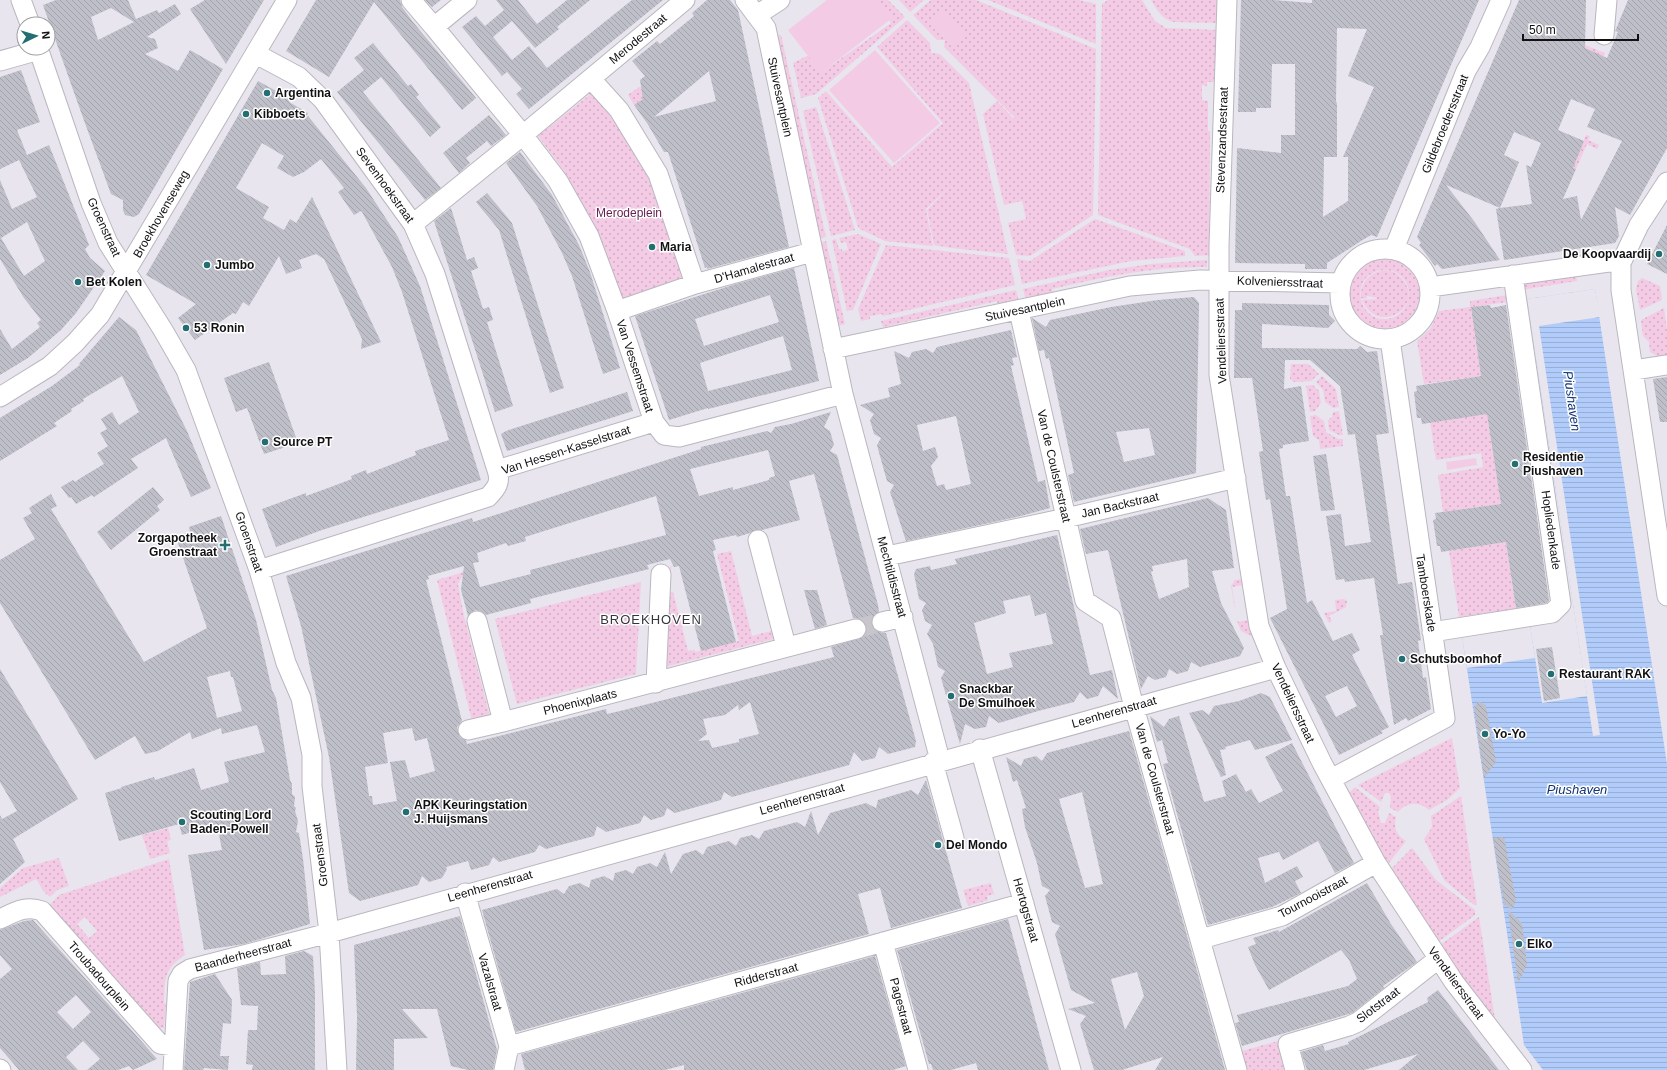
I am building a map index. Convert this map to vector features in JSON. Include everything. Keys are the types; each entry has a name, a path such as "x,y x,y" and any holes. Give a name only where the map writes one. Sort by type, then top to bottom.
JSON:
{"street":[{"path":"22,0 27,16"},
{"name":"Broekhovenseweg","path":"0,397 50,366 76,343 100,315 287,0"},
{"path":"411,0 522,135 558,181 589,236 617,310 695,284 658,174 619,110 591,79 522,135 413,224"},
{"path":"434,27 468,0"},
{"name":"Merodestraat","path":"591,79 685,0"},
{"name":"Stuivesantplein","path":"745,0 766,28 843,394"},
{"path":"757,15 780,0"},
{"name":"Stevenzandsestraat","path":"1220,280 1227,0"},
{"name":"Gildebroedersstraat","path":"1394,249 1466,71 1480,48 1501,0"},
{"path":"1604,35 1606,0"},
{"name":"Sevenhoekstraat","path":"256,54 299,77 323,100 413,224 435,274 497,470"},
{"path":"0,61 16,56"},
{"name":"Groenstraat","path":"40,56 91,203 108,243 163,330 186,370 259,570 286,663 300,698 307,724 312,755 312,786 329,933 337,1070"},
{"path":"1667,182 1639,225 1621,263 1622,290 1667,596"},
{"path":"1380,248 1394,249 1407,254 1418,262 1426,274 1430,287 1429,305 1421,322 1406,334 1390,339 1370,337 1359,331 1350,322 1342,306 1340,294 1341,283 1351,264 1361,255 1380,248"},
{"name":"D'Hamalestraat","path":"695,284 812,252"},
{"path":"1430,287 1616,261 1621,263"},
{"name":"Hopliedenkade","path":"1432,632 1552,613 1561,604 1513,275"},
{"name":"Stuivesantplein","path":"833,349 1019,311 1130,286 1200,280 1220,280"},
{"name":"Kolveniersstraat","path":"1220,280 1341,283"},
{"name":"Vendeliersstraat","path":"1220,280 1219,375 1259,626 1276,668 1331,779 1376,863 1438,959 1522,1070"},
{"name":"Van Vessemstraat","path":"617,310 654,422"},
{"name":"Van de Coulsterstraat","path":"1019,311 1085,601 1111,618 1134,707 1237,1070"},
{"name":"Tamboerskade","path":"1331,779 1445,718 1390,339"},
{"path":"1634,370 1667,365"},
{"path":"654,422 664,435 679,437 843,394"},
{"name":"Mechtildisstraat","path":"843,394 903,617 937,761"},
{"name":"Van Hessen-Kasselstraat","path":"259,570 488,497 497,488 499,477 497,470 654,422"},
{"name":"Jan Backstraat","path":"887,556 1066,518 1236,478"},
{"path":"758,540 786,646"},
{"path":"656,683 661,574"},
{"path":"882,622 903,617"},
{"path":"477,621 503,722"},
{"name":"Phoenixplaats","path":"468,730 656,683 786,646 856,629"},
{"name":"Leenherenstraat","path":"329,933 465,893 1276,668"},
{"name":"Hertogstraat","path":"980,749 1071,1070"},
{"path":"937,761 954,838"},
{"name":"Tournooistraat","path":"1201,939 1282,916 1376,863"},
{"name":"Vazalstraat","path":"465,893 509,1046 504,1070"},
{"name":"Ridderstraat","path":"509,1046 1024,903"},
{"name":"Troubadourplein","path":"0,919 24,908 33,908 42,911 160,1044 174,1046"},
{"name":"Baanderheerstraat","path":"173,1070 178,981 182,974 192,968 329,933"},
{"name":"Pagestraat","path":"883,942 918,1070"},
{"name":"Slotstraat","path":"1295,1070 1288,1044 1358,1022 1438,959"}],"green space":[{"path":"827,0 878,0 892,18 821,73 788,30"},
{"path":"875,0 888,0 905,17 816,94 801,98 793,63 809,55 822,72 891,23"},
{"path":"899,0 924,0 910,12"},
{"path":"931,0 976,0 1096,49 1093,215 1030,256 1016,255 1008,223 1026,219 1022,201 1004,205 983,114 997,101 1014,119 1015,118 944,47 945,40 937,40 913,15"},
{"path":"988,0 1079,0 1096,4 1096,44"},
{"path":"1108,0 1142,0 1155,21 1166,28 1217,30 1216,82 1207,82 1207,86 1202,85 1202,100 1208,101 1208,131 1210,131 1209,252 1212,252 1212,255 1195,256 1190,249 1098,215 1102,4"},
{"path":"1151,0 1218,0 1218,23 1173,22 1162,16"},
{"path":"941,11 964,35 952,47 929,23"},
{"path":"907,20 930,43 931,53 940,54 969,83 1008,254 885,241 858,227 818,98 826,91 892,167 943,123 877,47","holes":["951,186 927,210 934,245 953,248 933,246 926,209"]},
{"path":"781,35 826,237 819,238 775,36"},
{"path":"1585,45 1605,53 1603,58 1585,48"},
{"path":"875,50 940,123 894,163 829,90"},
{"path":"641,87 642,93 645,97 634,105 628,95"},
{"name":"Merodeplein","path":"597,89 666,200 691,284 621,305 596,233 564,171 538,136"},
{"path":"816,107 855,230 831,236 803,111"},
{"path":"1586,135 1590,136 1588,140 1599,145 1597,149 1587,144 1576,169 1573,168"},
{"path":"1095,219 1185,251 1185,256 1131,261 1022,284 1017,259 1030,261"},
{"path":"858,234 881,244 853,310 847,311 832,240 836,239 839,249 842,249 842,251 848,250 846,242 841,243 839,238"},
{"path":"826,241 845,324 838,326 820,243"},
{"path":"886,245 1009,258 1015,285 883,316 882,314 870,316 870,319 861,321 858,309"},
{"path":"1377,255 1395,256 1409,263 1418,274 1423,288 1423,302 1418,316 1408,327 1392,333 1375,333 1361,327 1352,317 1346,303 1346,289 1350,275 1361,263","holes":["1381,270 1393,271 1403,278 1409,294 1405,308 1397,316 1383,319 1373,316 1366,310 1360,292 1363,283 1370,275"]},
{"path":"1207,260 1207,267 1148,270 1090,280 1052,289 1053,294 1026,300 1023,289 1109,270 1151,264"},
{"path":"1385,270 1394,272 1399,276 1405,283 1409,293 1407,302 1403,309 1395,315 1386,317 1377,316 1369,310 1362,300 1377,298 1367,296 1366,299 1361,298 1362,287 1367,279 1375,273"},
{"path":"1576,275 1577,281 1521,290 1520,284"},
{"path":"1642,278 1660,286 1662,300 1640,310 1636,289 1638,281"},
{"path":"1016,290 1019,302 998,306 997,301 883,327 881,321"},
{"path":"1507,295 1508,302 1471,307 1481,376 1424,384 1417,341 1430,329 1439,311 1470,307 1470,301"},
{"path":"1664,308 1667,331 1667,357 1659,357 1650,352 1649,342 1643,336 1641,320"},
{"path":"1291,364 1308,364 1319,374 1311,381 1294,382 1290,379"},
{"path":"1322,376 1336,389 1339,407 1333,408 1325,402 1323,390 1316,382"},
{"path":"1313,385 1319,391 1321,403 1315,411 1310,412 1306,386"},
{"path":"1339,411 1343,435 1339,435 1329,430 1328,420 1332,417 1333,412"},
{"path":"1487,414 1501,504 1443,512 1438,475 1483,467 1481,453 1436,460 1430,422"},
{"path":"1316,415 1324,421 1326,432 1338,439 1343,439 1343,446 1320,449 1319,440 1313,436 1310,416"},
{"path":"1476,458 1477,465 1447,470 1446,462"},
{"path":"1506,542 1516,609 1459,617 1449,551"},
{"path":"731,551 752,636 775,630 777,638 665,667 670,567 673,566 671,568 669,592 673,592 688,651 695,650 695,652 739,641 717,554"},
{"path":"464,572 458,584 464,616 490,717 472,721 437,580"},
{"path":"1242,579 1243,585 1232,587 1236,616 1231,586 1235,580"},
{"path":"641,582 636,674 517,704 495,619"},
{"path":"1344,599 1347,601 1346,607 1329,616 1332,621 1329,623 1324,613 1336,611 1335,600"},
{"path":"1248,620 1251,636 1241,631 1237,622"},
{"path":"1452,738 1460,788 1447,800 1429,810 1421,805 1413,804 1405,806 1398,812 1390,808 1391,797 1389,793 1385,793 1381,802 1358,785"},
{"path":"1355,787 1380,807 1378,811 1381,823 1385,823 1389,813 1396,817 1396,831 1400,837 1406,841 1385,868 1349,799 1349,793"},
{"path":"1461,796 1477,905 1474,905 1444,880 1424,839 1432,827 1431,816"},
{"path":"168,828 171,840 167,841 170,853 150,859 142,835"},
{"path":"1412,848 1436,880 1475,910 1475,915 1434,945 1387,873"},
{"path":"59,858 69,886 57,890 50,897 44,892 36,879 0,897 0,888 23,868"},
{"path":"169,859 185,955 169,970 165,981 164,1003 166,1004 164,1028 153,1028 46,909 59,895","holes":["85,917 97,931 89,938 77,924"]},
{"path":"991,883 994,894 987,896 988,900 968,906 963,890"},
{"path":"1479,917 1496,1026 1436,948"},
{"path":"1282,1040 1286,1058 1281,1060 1284,1070 1243,1070 1238,1052"}],"water":[{"name":"Piushaven","path":"1595,289 1667,764 1667,1070 1543,1070 1524,1045 1462,636 1530,625 1542,703 1587,696 1527,299"}],"pier":[{"path":"1595,289 1600,317 1539,326 1600,735 1593,736 1527,299"},
{"path":"1530,625 1535,658 1467,668 1462,636"}],"building":[{"path":"56,0 128,0 136,19 157,10 159,13 175,4 181,14 147,37 155,39 158,48 145,54 178,71 190,50 223,69 139,214 134,217 125,215 123,210 123,200 111,194 56,42 56,16 47,16 43,5","holes":["111,8 134,22 98,40 91,17"]},
{"path":"205,0 264,0 226,64 190,9"},
{"path":"316,0 400,0 402,7 413,22 476,98 462,110 374,2 329,77 286,51"},
{"path":"425,0 441,0 432,7"},
{"path":"496,0 518,0 537,24 567,0 590,0 557,27 559,29 535,48 512,21 493,37 512,60 529,46 547,68 632,0 663,0 529,109 516,94 522,89 507,72 502,76 462,27 476,16 485,26 504,10"},
{"path":"707,0 730,0 738,10 789,247 707,269 707,267 705,268 668,152 664,152 647,123 634,105 643,99 640,80 645,76 632,61 657,41 660,44 694,16 692,13","holes":["709,71 716,101 654,117"]},
{"path":"1241,0 1273,0 1312,3 1312,0 1479,0 1377,237 1371,235 1361,241 1327,263 1327,269 1305,269 1305,264 1235,263 1237,148 1281,153 1281,135 1295,135 1295,64 1272,64 1271,108 1256,108 1256,112 1238,112","holes":["1337,28 1367,29 1348,76 1374,87 1343,157 1348,157 1348,201 1323,217 1324,157 1337,157"]},
{"path":"1519,0 1586,0 1585,48 1607,58 1618,32 1615,31 1628,0 1667,0 1667,148 1630,215 1615,207 1619,236 1615,243 1504,260 1496,209 1500,208 1446,185 1474,221 1500,260 1442,269 1437,264 1435,266 1419,245 1421,243 1417,237","holes":["1571,99 1595,109 1587,127 1622,141 1581,220 1577,196 1563,199 1576,169 1573,168 1584,141 1558,130","1514,132 1541,143 1531,167 1526,165 1532,204 1500,208 1519,162 1504,155"]},
{"path":"373,43 408,86 411,84 419,95 416,97 441,127 430,137 381,77 363,92 441,188 425,200 337,92 364,70 354,58"},
{"path":"21,70 40,122 17,130 27,155 49,145 89,245 85,249 90,258 105,271 76,313 61,330 28,358 0,375 0,329 12,349 40,327 37,323 41,320 24,298 0,259 0,180 12,209 37,197 19,160 0,169 0,77","holes":["27,222 45,261 24,276 1,238"]},
{"path":"258,81 291,99 289,102 308,113 306,118 308,116 366,188 398,237 420,286 481,480 322,530 276,547 262,509 306,493 306,496 352,479 351,476 366,470 367,474 416,455 415,451 449,440 402,292 392,267 362,212 361,211 354,215 338,192 344,188 321,159 304,172 293,177 277,168 284,156 262,143 236,188 269,207 263,218 284,230 290,219 296,223 312,197 381,342 361,349 362,339 324,259 316,254 299,260 302,268 286,274 279,256 249,306 243,302 236,314 233,313 195,340 178,318 196,304 146,275"},
{"path":"489,115 506,135 491,146 487,141 466,158 470,163 459,173 443,153"},
{"path":"520,152 552,195 579,245 590,272 620,368 603,374 572,276 562,253 537,206 506,163"},
{"path":"487,193 512,223 564,388 550,393 499,230 476,202"},
{"path":"451,208 467,260 474,257 478,268 471,271 483,309 489,307 493,320 487,322 513,406 495,412 434,221"},
{"name":"De Koopvaardij","path":"1667,225 1667,274 1647,264"},
{"path":"794,268 819,381 708,408 669,420 635,316 736,284","holes":["770,295 779,322 704,346 695,319","783,336 792,370 708,391 700,363"]},
{"path":"1194,297 1199,303 1196,473 1074,502 1068,475 1074,473 1049,358 1046,359 1044,350 1039,351 1032,318 1046,327 1050,320 1111,307 1158,300","holes":["1149,428 1155,455 1124,462 1116,432"]},
{"path":"1242,303 1329,305 1329,315 1335,321 1328,328 1262,324 1262,348 1357,349 1360,346 1367,352 1377,351 1389,433 1376,435 1398,584 1412,582 1421,640 1418,641 1423,678 1426,677 1431,709 1408,721 1406,718 1394,725 1380,635 1383,635 1374,578 1345,582 1344,579 1336,580 1326,516 1341,514 1345,546 1371,542 1355,434 1348,435 1340,386 1310,360 1285,360 1284,389 1301,386 1309,441 1283,445 1283,448 1279,449 1286,496 1290,496 1307,603 1312,600 1333,641 1352,633 1360,650 1352,655 1389,727 1381,731 1383,733 1339,755 1270,618 1287,609 1270,499 1266,500 1264,488 1259,452 1263,451 1252,378 1234,378 1235,310 1242,310","holes":["1347,686 1357,706 1336,717 1325,696"]},
{"name":"Residentie Piushaven","path":"1490,305 1491,308 1506,305 1549,600 1547,603 1516,608 1506,542 1441,552 1440,546 1437,546 1433,520 1436,519 1435,513 1501,504 1487,414 1422,424 1421,418 1417,418 1414,392 1417,391 1416,386 1481,376 1471,307"},
{"path":"119,317 136,330 187,431 211,488 191,497 166,438 131,459 138,468 94,497 92,495 76,504 71,497 69,498 61,487 73,480 75,482 104,464 97,453 108,446 100,433 107,429 101,419 112,412 119,425 139,412 122,376 83,399 84,401 71,409 72,411 54,423 57,426 0,461 0,418 52,386 80,365 79,364"},
{"path":"1011,330 1017,357 1012,358 1014,365 1011,366 1038,482 1045,480 1050,508 1021,516 906,541 890,492 894,485 887,481 877,445 881,438 874,434 870,420 874,414 860,405 890,397 888,388 901,384 894,351 909,358 912,352 926,349 933,353 937,347","holes":["956,416 971,484 946,490 944,484 937,486 931,466 938,457 935,447 923,451 917,425"]},
{"path":"269,362 298,443 264,454 247,408 236,412 224,378"},
{"path":"1667,377 1667,422 1660,422 1653,379"},
{"path":"627,392 633,411 507,451 501,434 506,431"},
{"path":"831,412 824,427 830,431 834,445 830,451 837,455 878,605 879,612 872,618 871,625 878,632 886,633 916,741 915,747 888,754 879,747 875,758 862,761 854,752 849,765 732,797 724,792 721,800 675,813 667,808 664,816 651,820 644,815 640,823 606,832 597,826 594,836 546,849 539,845 535,852 499,862 493,857 489,865 471,870 468,861 446,867 447,869 442,878 429,882 422,876 418,885 360,901 349,893 329,757 301,626 286,576 472,518 473,522 701,449 701,447 767,431 771,433 775,427 791,424","holes":["768,450 775,476 769,478 769,480 733,490 733,487 699,496 690,469","814,474 853,618 859,619 866,626 867,632 863,637 831,647 834,657 624,710 607,714 606,709 467,744 466,741 460,737 457,727 462,721 426,580 429,579 428,576 464,566 461,590 468,616 475,610 486,615 531,603 530,599 649,569 647,565 670,559 674,567 679,566 701,651 736,642 713,551 716,550 713,540 736,535 737,537 755,530 762,530 800,520 789,481","656,496 666,535 530,570 531,574 480,587 473,563 479,562 477,553 506,543 508,546 526,541 525,537","750,702 759,734 739,739 739,742 712,748 709,740 698,741 707,734 703,719 725,715 738,705 739,710","412,728 415,741 427,738 435,771 410,778 405,760 390,762 397,801 373,805 372,796 369,796 365,767 388,763 383,733"]},
{"path":"1326,454 1335,510 1321,511 1313,456"},
{"path":"153,487 164,500 157,506 160,510 111,550 97,532"},
{"path":"51,494 57,506 51,509 144,662 207,628 176,537 190,532 189,527 221,516 256,620 272,690 276,698 290,780 292,784 292,794 295,797 294,806 296,808 295,811 298,821 296,832 299,833 303,859 310,924 244,944 204,950 188,855 222,850 217,824 182,835 179,824 119,841 105,793 154,777 155,780 194,768 201,790 229,782 224,762 265,752 257,725 222,734 221,728 192,739 190,732 158,751 145,754 135,736 95,760 0,603 0,560 35,539 23,518 32,513 29,508","holes":["230,671 231,677 233,677 242,711 217,718 207,677"]},
{"path":"1208,498 1226,510 1234,568 1212,571 1221,603 1244,648 1240,656 1200,667 1191,662 1188,671 1177,674 1169,669 1166,677 1155,680 1148,676 1141,689 1108,550 1086,554 1080,529","holes":["1187,559 1189,587 1159,599 1151,572 1153,571 1152,566"]},
{"path":"1057,535 1090,675 1112,670 1118,699 1103,686 1098,696 1087,699 1080,692 1074,702 999,723 989,716 986,727 975,729 965,724 960,744 941,678 945,671 938,667 933,644 927,634 932,625 925,621 922,610 926,603 919,599 914,574 916,569 930,566 931,570 957,564 955,559","holes":["1030,595 1035,616 1046,613 1053,644 1009,653 1013,667 987,674 974,623 1006,613 1003,601"]},
{"path":"804,590 817,590 827,625 815,629"},
{"path":"1552,647 1560,698 1544,701 1536,649"},
{"path":"0,669 78,799 13,839 25,862 0,884 0,815 2,819 17,811 0,782"},
{"path":"1261,693 1270,697 1292,740 1255,750 1250,740 1225,747 1226,749 1220,750 1226,775 1221,777 1189,713 1202,710 1209,715 1214,706 1239,701"},
{"name":"Yo-Yo","path":"1479,701 1486,706 1496,762 1484,778 1474,707"},
{"path":"1150,716 1164,727 1169,719 1179,716 1204,802 1226,796 1222,781 1236,774 1246,792 1251,789 1259,803 1283,791 1265,757 1292,743 1354,863 1335,873 1318,841 1283,860 1279,852 1258,858 1265,883 1297,866 1303,877 1295,881 1301,893 1272,907 1208,925 1163,764 1168,763 1162,740 1157,742"},
{"path":"1129,731 1225,1070 1155,1070 1163,1057 1122,1070 1094,1070 1080,1024 1086,1016 1068,1009 1095,1003 1071,990 1055,934 1060,926 1052,922 1045,896 1050,890 1042,886 1037,863 1025,827 1022,809 1026,808 1017,780 1013,782 1006,757 1021,766 1024,759 1036,756 1042,761 1047,753","holes":["1082,792 1103,884 1085,888 1059,799","1137,972 1144,996 1125,1030 1111,979"]},
{"path":"926,780 962,908 891,928 880,888 858,894 869,934 516,1032 482,910 557,889 564,894 569,886 580,883 589,888 591,880 604,876 613,881 615,873 626,870 633,874 637,867 650,863 657,867 665,852 671,874 683,854 696,850 703,855 707,847 729,841 736,846 740,838 752,835 759,839 764,831 797,822 805,827 811,811 818,835 830,813 866,803 876,808 878,800 911,790 918,795"},
{"path":"1504,837 1516,900 1512,910 1504,904 1493,838"},
{"path":"1367,883 1391,924 1417,962 1383,986 1384,988 1352,1013 1242,1046 1235,1023 1239,1022 1237,1015 1348,986 1357,979 1349,960 1341,950 1269,990 1255,965 1248,947 1256,944 1253,938 1278,930 1279,932"},
{"name":"Elko","path":"1508,910 1522,923 1527,965 1518,983"},
{"path":"460,916 497,1050 493,1070 468,1070 451,1066 437,1009 402,1009 428,1038 394,1039 394,1070 356,1070 357,1017 354,945"},
{"path":"1008,919 1049,1070 978,1070 976,1063 951,1070 933,1070 931,1064 929,1064 897,950"},
{"path":"33,920 157,1059 133,1070 129,1066 118,1070 87,1070 100,1059 83,1041 66,1057 78,1070 19,1070 0,1048 0,979 12,969 0,955 0,930 24,921","holes":["76,995 91,1012 73,1029 57,1012"]},
{"path":"304,951 313,956 315,993 315,1070 252,1070 253,1065 246,1064 248,1030 257,1030 258,1006 241,1005 237,968 260,962 261,975 286,974 285,956"},
{"path":"875,956 906,1066 893,1070 684,1070 684,1065 665,1070 525,1070 521,1054"},
{"path":"215,974 232,1000 231,1024 223,1023 220,1056 229,1056 228,1070 204,1068 203,1070 184,1070 190,982"},
{"path":"1438,990 1499,1070 1399,1070 1418,1054 1364,1070 1307,1070 1301,1052 1323,1045 1325,1051 1349,1044 1348,1042 1428,1002 1427,998"}],"tunnel":[{"path":"856,629 882,622"}],"place":[{"name":"Argentina","path":"267,93"},
{"name":"Kibboets","path":"246,114"},
{"name":"Maria","path":"652,247"},
{"name":"De Koopvaardij","path":"1659,254"},
{"name":"Jumbo","path":"207,265"},
{"name":"Bet Kolen","path":"78,282"},
{"name":"53 Ronin","path":"186,328"},
{"name":"Source PT","path":"265,442"},
{"name":"Residentie Piushaven","path":"1515,464"},
{"name":"Zorgapotheek Groenstraat","path":"225,545"},
{"name":"Schutsboomhof","path":"1402,659"},
{"name":"Restaurant RAK","path":"1551,674"},
{"name":"Snackbar De Smulhoek","path":"951,696"},
{"name":"Yo-Yo","path":"1485,734"},
{"name":"APK Keuringstation J. Huijsmans","path":"406,812"},
{"name":"Scouting Lord Baden-Powell","path":"182,822"},
{"name":"Del Mondo","path":"938,845"},
{"name":"Elko","path":"1519,944"}],"district":[{"name":"BROEKHOVEN","path":"651,619"}]}
